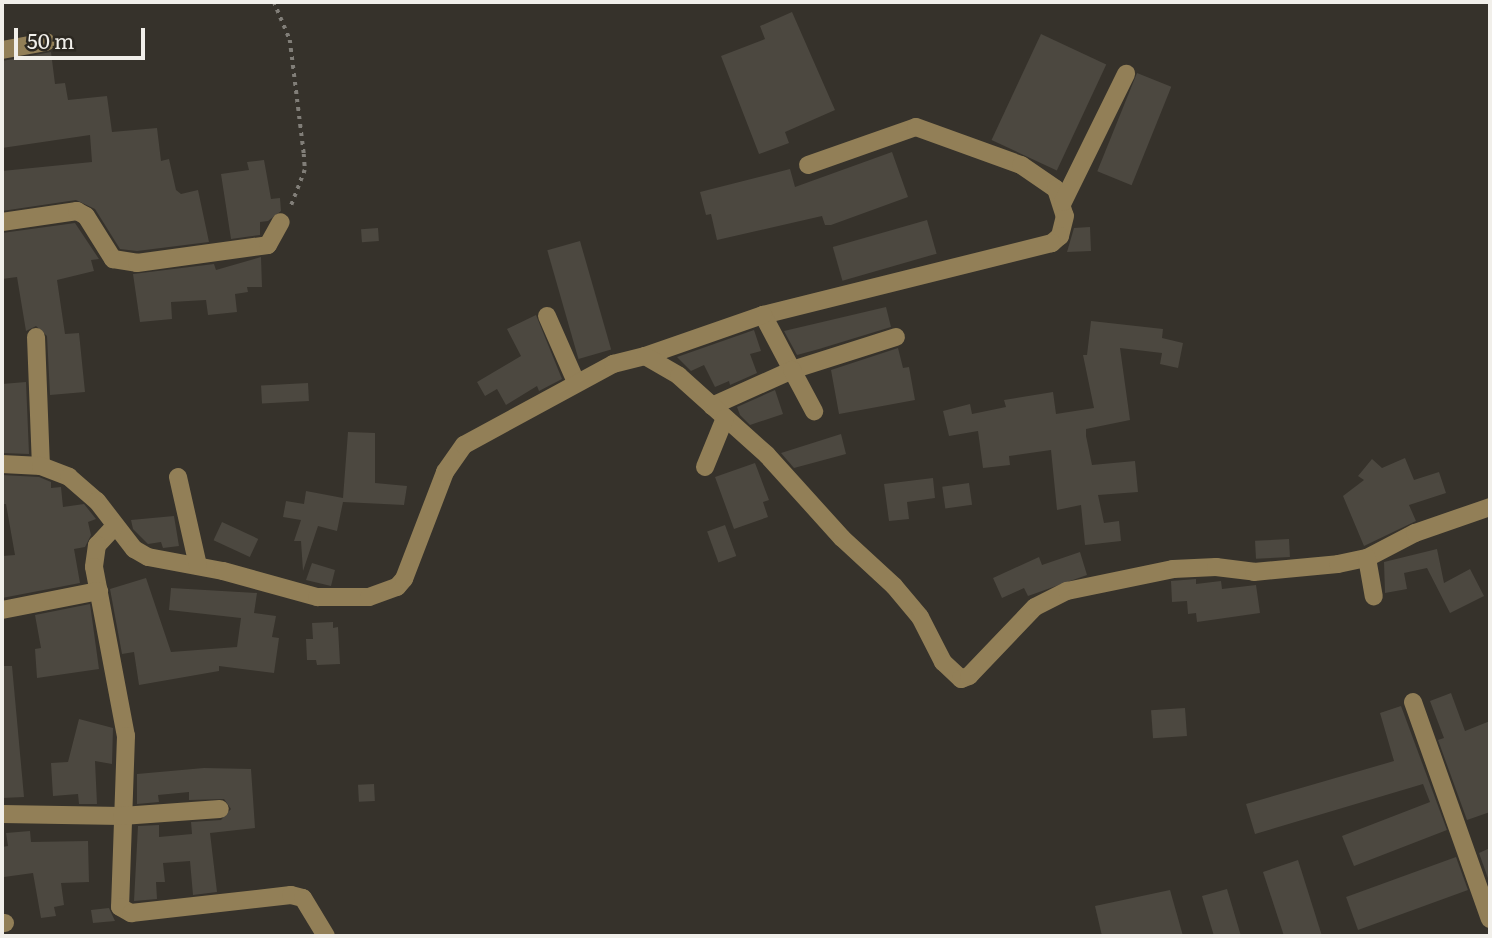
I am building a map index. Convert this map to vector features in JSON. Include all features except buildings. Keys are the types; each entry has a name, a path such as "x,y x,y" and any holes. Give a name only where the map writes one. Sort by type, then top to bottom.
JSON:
{"street":[{"path":"2,50 46,42"},
{"path":"2,464 41,466 69,477 97,501 114,527 148,557 198,566 317,597 347,600 381,594 404,579 445,472 456,454 480,433 576,382 613,364 645,356 764,315 1052,243 1063,228 1063,202 1126,75"},
{"path":"808,166 916,127 1021,165 1056,188 1063,202"},
{"path":"2,222 77,211 91,222 113,259 138,263 268,245 281,222"},
{"path":"764,315 814,411"},
{"path":"547,316 576,382"},
{"path":"36,337 41,466"},
{"path":"705,467 719,412 792,370 896,337"},
{"path":"645,356 672,371 719,412 894,586 920,617 943,662 961,679 969,676 1035,607 1093,583 1172,569 1273,571 1367,558 1415,533 1490,507"},
{"path":"178,477 198,566"},
{"path":"114,527 94,554 127,736 121,816 120,896 123,911 291,895 303,898 326,936"},
{"path":"1367,558 1374,596"},
{"path":"2,610 99,591"},
{"path":"1413,702 1490,919"},
{"path":"2,814 121,816 220,809"}],"path":[{"path":"274,2 290,40 305,170 297,196 281,222"}]}
